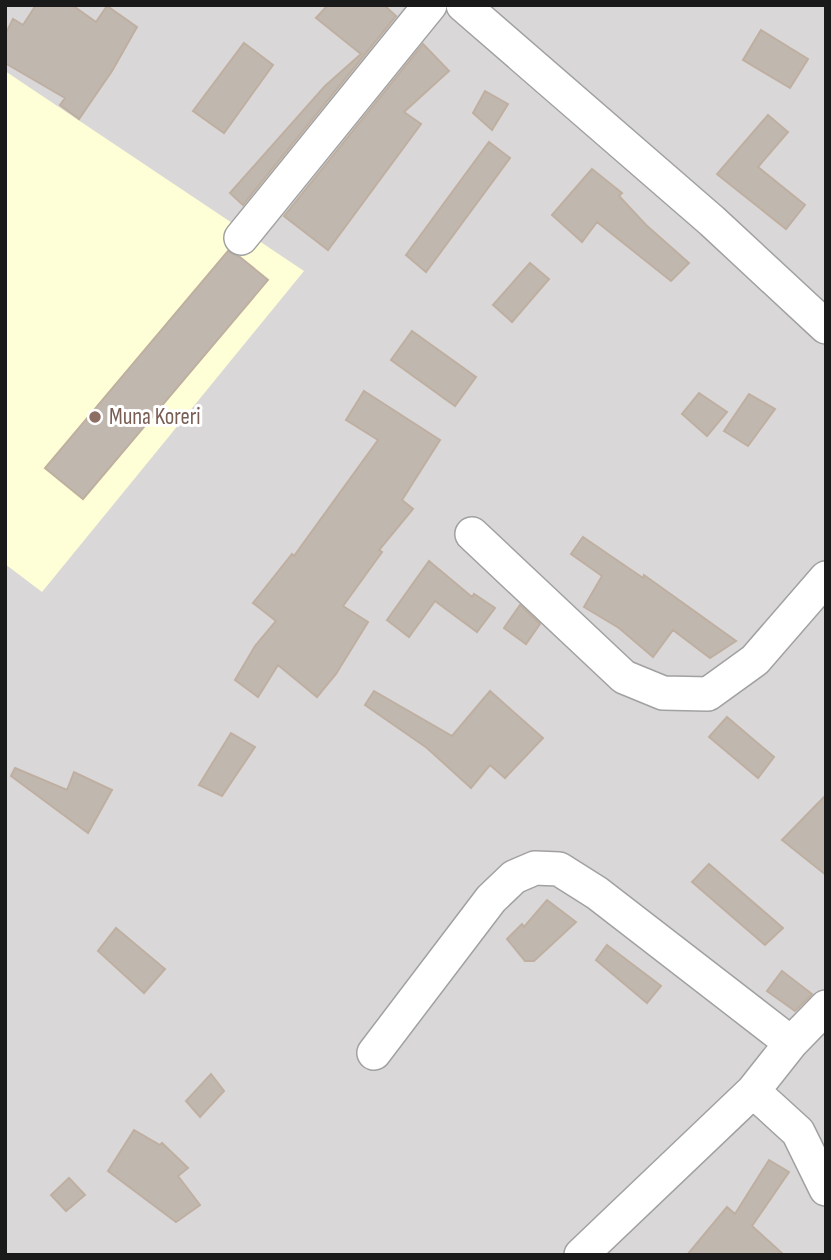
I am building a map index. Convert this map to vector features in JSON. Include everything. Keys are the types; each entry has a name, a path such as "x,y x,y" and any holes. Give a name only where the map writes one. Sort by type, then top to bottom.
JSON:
{"street":[{"path":"241,239 430,5"},
{"path":"463,5 712,221 826,327"},
{"path":"472,534 624,677 663,693 708,694 811,614 826,578"},
{"path":"374,1052 491,899 514,877 535,869 559,869 597,892 791,1043"},
{"path":"581,1255 753,1091 791,1043 826,1007"},
{"path":"753,1091 812,1133 826,1189"}],"shaded area":[{"path":"5,5 826,5 826,1255 5,1255"},
{"name":"Muna Koreri","path":"5,71 304,271 42,592 5,564"}],"building":[{"path":"36,5 72,5 96,22 107,6 137,27 112,71 79,119 60,105 65,98 5,63 5,35 13,19 23,25"},
{"path":"328,5 384,5 396,16 243,205 230,193 325,86 361,54 316,18"},
{"path":"761,30 808,59 790,88 743,60"},
{"path":"244,43 273,65 224,133 193,111"},
{"path":"423,44 449,71 404,112 421,124 328,250 284,216"},
{"path":"485,91 508,104 492,130 473,113"},
{"path":"768,115 788,132 758,167 805,205 786,229 717,174"},
{"path":"489,142 510,158 426,272 406,255"},
{"path":"592,169 622,193 619,196 646,225 689,263 671,281 597,222 582,242 552,215"},
{"path":"228,251 240,257 268,280 83,499 45,468"},
{"path":"530,263 549,279 512,322 493,305"},
{"path":"412,331 476,377 455,406 391,360"},
{"path":"364,391 440,440 402,500 413,509 379,550 382,552 343,606 368,622 336,674 317,697 278,665 258,697 235,680 255,646 276,621 253,603 292,554 294,556 378,440 346,420"},
{"path":"699,393 727,412 707,436 682,414"},
{"path":"749,394 775,409 748,446 724,431"},
{"path":"583,537 643,578 644,575 736,641 710,658 673,630 653,657 619,628 584,607 602,576 571,554"},
{"path":"429,561 472,597 474,594 495,608 477,632 435,601 409,637 387,620"},
{"path":"520,605 540,624 526,644 504,628"},
{"path":"374,691 452,736 490,691 543,738 505,778 490,765 471,788 427,748 365,705"},
{"path":"727,717 774,757 758,778 709,737"},
{"path":"231,733 255,747 222,796 199,785"},
{"path":"15,768 67,790 74,772 112,790 88,833 11,776"},
{"path":"826,795 826,875 782,840"},
{"path":"709,864 783,928 765,945 692,882"},
{"path":"547,900 576,922 534,961 525,961 507,939 522,924 524,927"},
{"path":"116,928 165,969 144,993 98,951"},
{"path":"607,945 661,986 647,1003 596,960"},
{"path":"782,971 812,994 795,1011 767,991"},
{"path":"211,1074 224,1091 200,1117 186,1101"},
{"path":"134,1130 160,1145 162,1143 188,1168 178,1176 200,1205 176,1222 108,1171"},
{"path":"769,1160 789,1172 752,1226 784,1255 687,1255 727,1207 735,1214"},
{"path":"69,1178 85,1195 66,1211 51,1195"}],"place":[{"name":"Muna Koreri","path":"95,417"}]}
